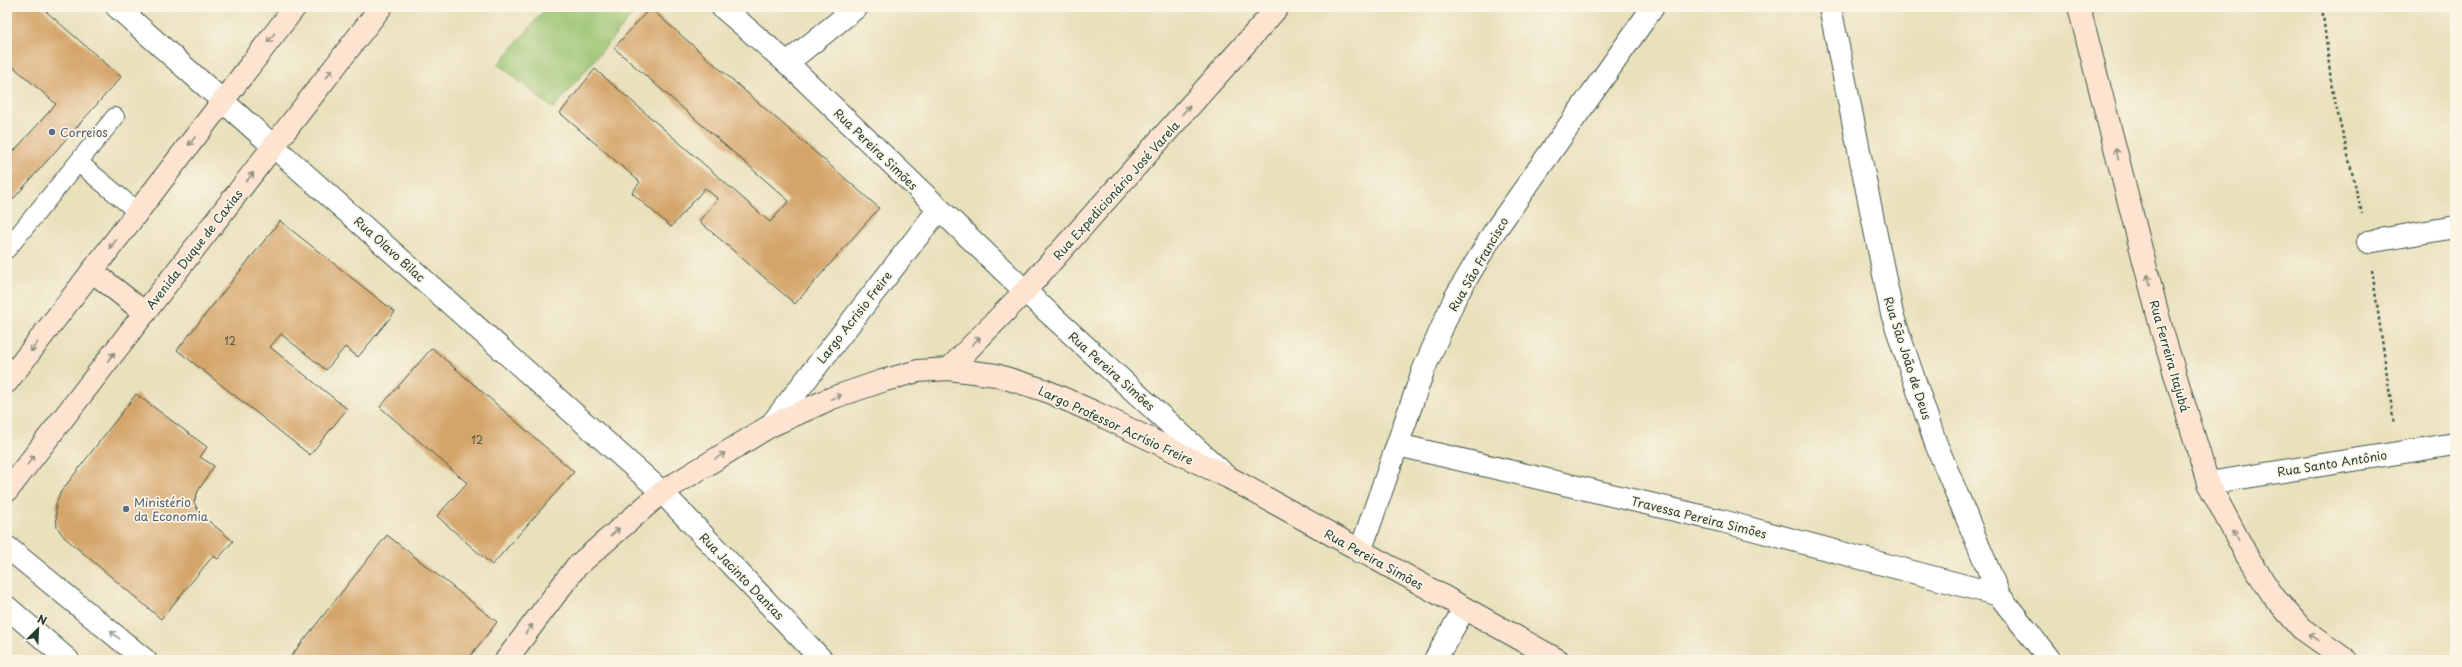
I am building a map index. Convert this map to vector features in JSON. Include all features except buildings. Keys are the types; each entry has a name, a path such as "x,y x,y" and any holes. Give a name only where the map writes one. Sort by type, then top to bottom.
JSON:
{"street":[{"name":"Rua Olavo Bilac","path":"117,7 662,492"},
{"path":"7,382 295,7"},
{"name":"Avenida Duque de Caxias","path":"7,491 381,7"},
{"name":"Rua Pereira Simões","path":"722,7 787,63 1025,292 1228,477 1360,552 1558,660"},
{"path":"787,63 857,7"},
{"name":"Rua Expedicionário José Varela","path":"949,368 1025,292 1278,7"},
{"name":"Rua São Francisco","path":"1360,552 1423,371 1455,298 1494,232 1653,7"},
{"name":"Rua São João de Deus","path":"1830,7 1892,314 1936,444 1999,595 2050,660"},
{"name":"Rua Ferreira Itajubá","path":"2079,7 2162,331 2208,482 2246,556 2274,597 2301,628 2346,660"},
{"name":"Largo Acrisio Freire","path":"770,426 939,209"},
{"path":"2368,242 2455,227"},
{"path":"92,271 145,313"},
{"name":"Largo Professor Acrísio Freire","path":"506,660 576,567 662,492 770,426 832,398 882,381 918,371 949,368 996,375 1044,390 1094,412 1228,477"},
{"name":"Rua Santo Antônio","path":"2208,482 2455,444"},
{"name":"Travessa Pereira Simões","path":"1398,445 1722,521 1999,595"},
{"name":"Rua Jacinto Dantas","path":"662,492 822,660"},
{"path":"7,547 145,660"},
{"path":"7,607 68,660"},
{"path":"1435,660 1464,609"}],"lane":[{"path":"7,249 79,163 115,117"},
{"path":"79,163 138,212"}],"green space":[{"path":"547,7 639,7 553,109 499,64"}],"place":[{"name":"Correios","path":"52,132"},
{"name":"Ministério da Economia","path":"126,509"}]}
